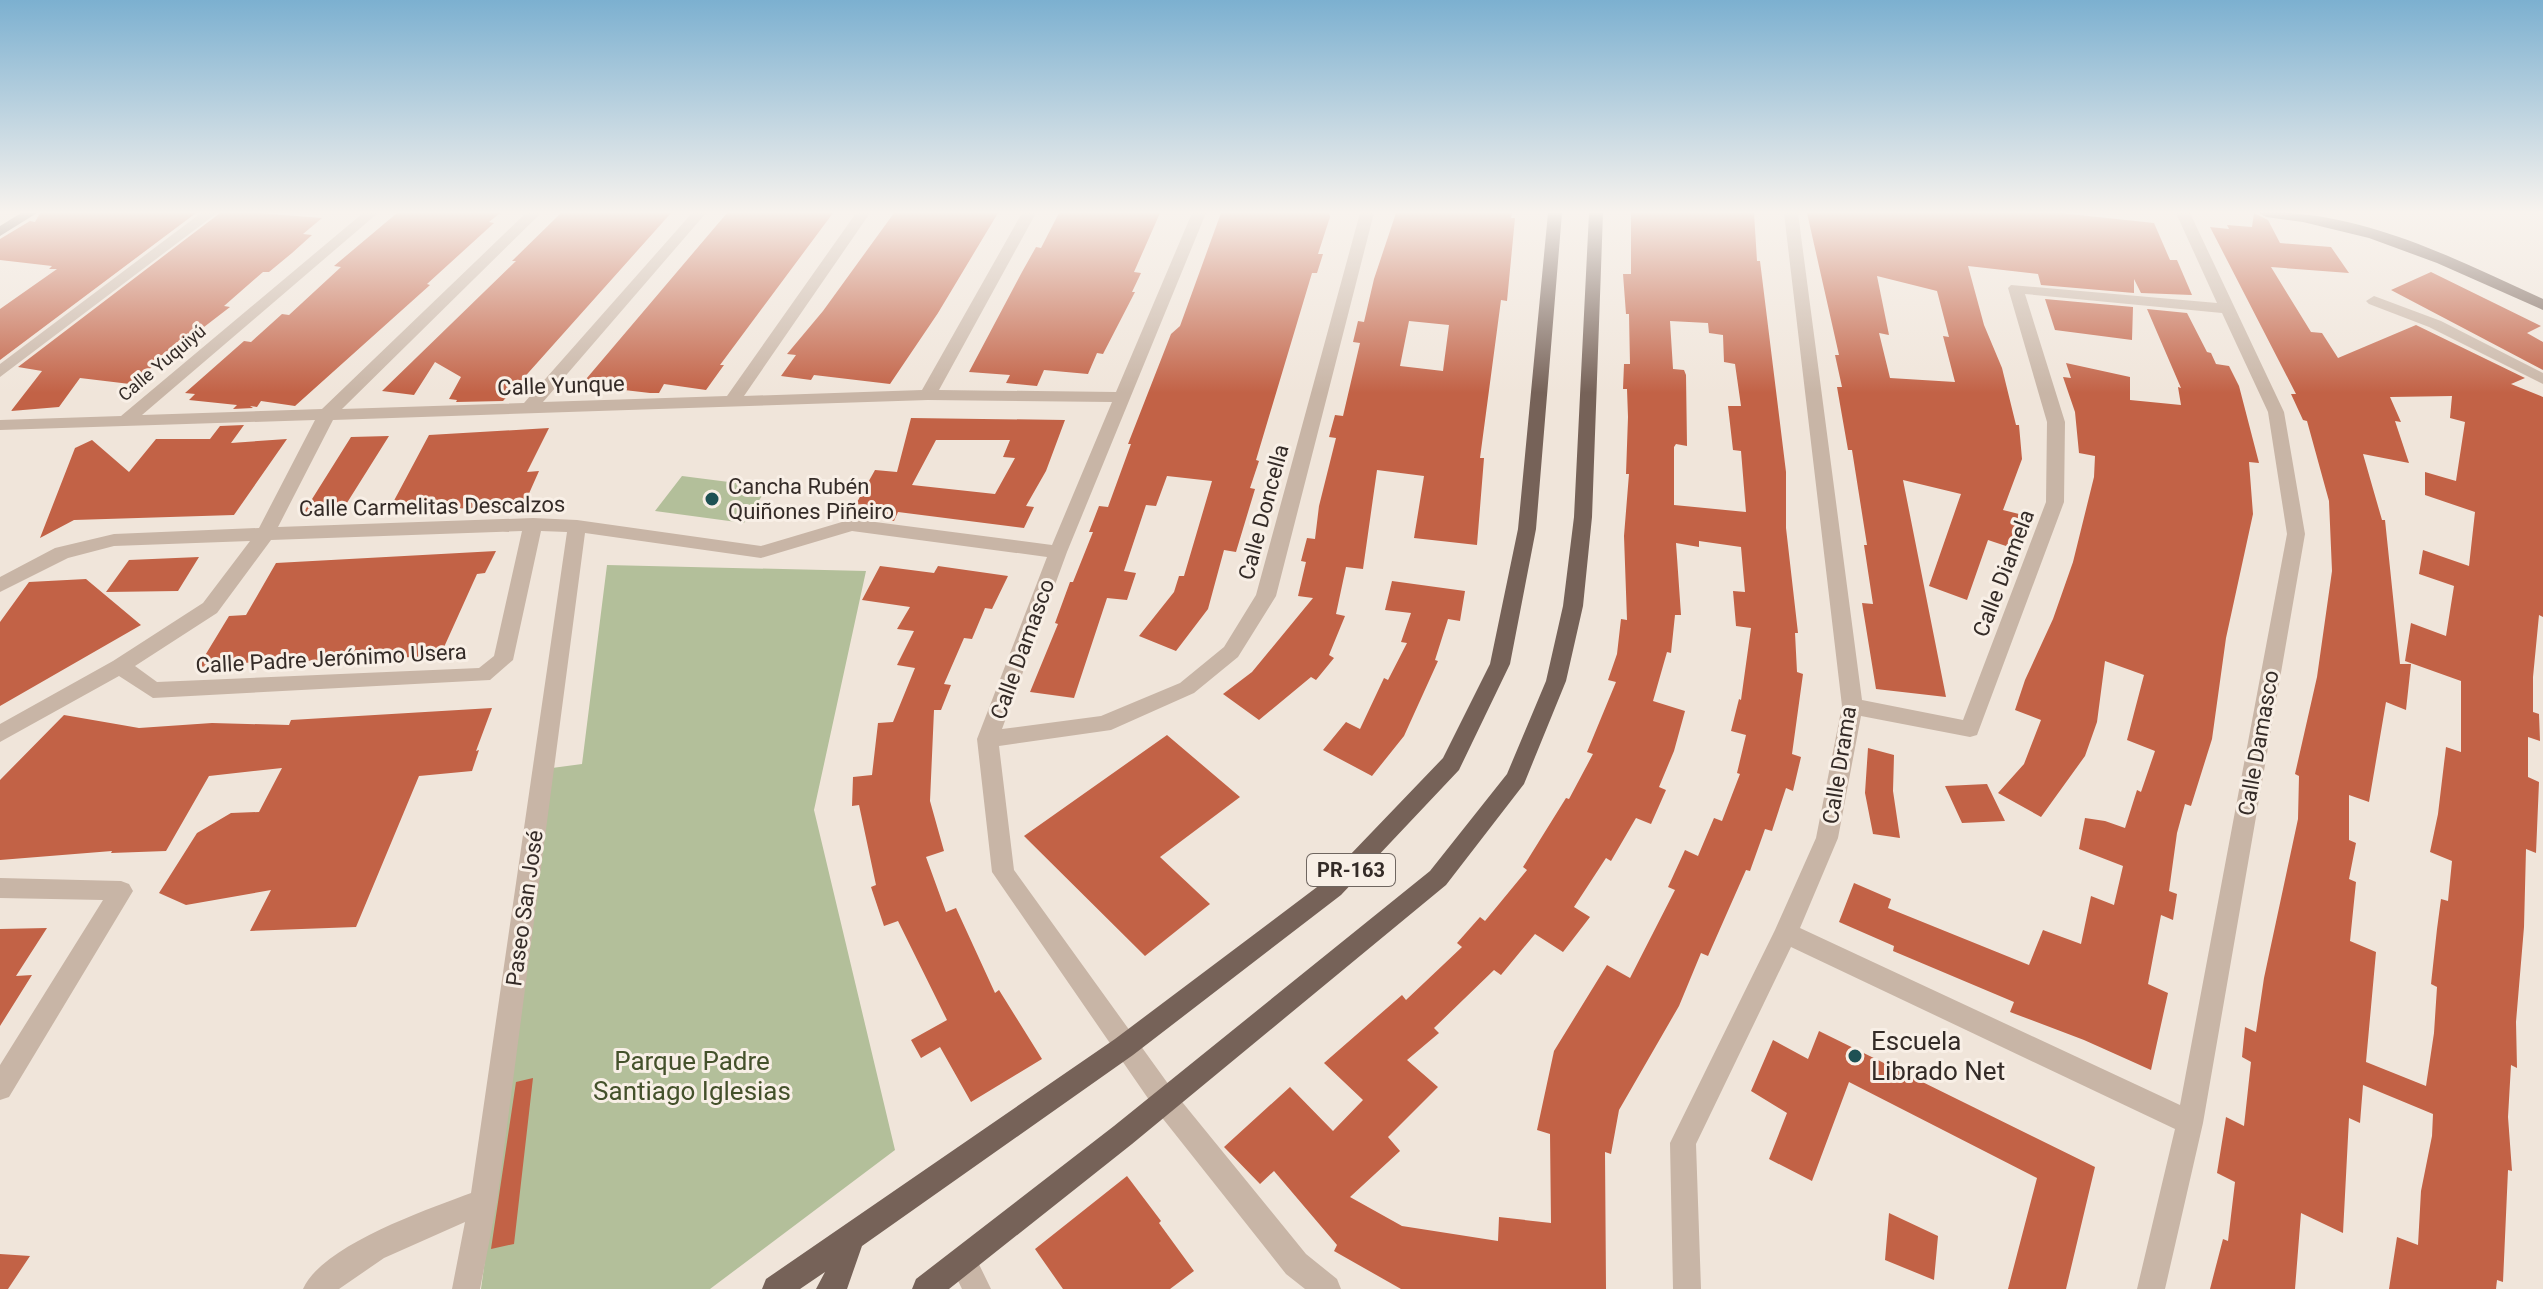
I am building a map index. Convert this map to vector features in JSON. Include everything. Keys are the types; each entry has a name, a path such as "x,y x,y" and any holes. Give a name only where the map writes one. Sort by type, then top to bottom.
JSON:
{"main road":[{"name":"PR-163","path":"776,1289 1124,1047 1333,888 1451,764 1500,664 1527,529 1550,273"},
{"name":"PR-163","path":"926,1289 1165,1101 1438,878 1516,778 1556,681 1573,606 1583,517 1593,273"},
{"path":"2473,273 2543,305"},
{"path":"830,1289 834,1286 851,1237"}],"street":[{"path":"0,372 131,273"},
{"name":"Calle Yuquiyú","path":"126,420 300,273"},
{"path":"0,734 120,666 210,608 265,535 327,414 472,273"},
{"path":"528,409 647,273"},
{"path":"732,401 821,273"},
{"path":"928,395 996,273"},
{"name":"Calle Damasco","path":"1174,273 1058,552 988,739 1003,872 1165,1101 1296,1264 1327,1289"},
{"name":"Calle Doncella","path":"988,739 1104,724 1187,688 1231,652 1266,596 1351,273"},
{"name":"Calle Drama","path":"1687,1289 1683,1143 1786,933 1827,838 1852,706 1798,273"},
{"name":"Calle Damasco","path":"2151,1289 2190,1123 2296,534 2276,412 2212,273"},
{"name":"Calle Diamela","path":"1852,706 1970,729 2055,502 2056,422 2016,288 2229,309"},
{"path":"2374,301 2435,324 2543,379"},
{"name":"Calle Yunque","path":"0,425 928,395 1123,397"},
{"name":"Calle Carmelitas Descalzos","path":"0,585 62,553 114,540 533,524 577,526 761,552 852,525 1058,552"},
{"name":"Calle Padre Jerónimo Usera","path":"120,666 153,690 483,675 503,660 533,524"},
{"name":"Paseo San José","path":"459,1287 483,1202 577,526"},
{"path":"0,888 121,891 0,1088"},
{"path":"1786,933 2190,1123"},
{"path":"317,1289 339,1268 390,1237 483,1202"},
{"path":"963,1262 977,1289"}],"green space":[{"name":"Cancha Rubén Quiñones Piñeiro","path":"682,476 768,487 744,523 655,511"},
{"name":"Parque Padre Santiago Iglesias","path":"607,565 866,571 814,810 895,1150 710,1289 481,1289 552,768 582,764"}],"building":[{"path":"51,273 116,273 0,360 0,309"},
{"path":"141,273 262,273 224,306 230,307 130,384 80,378 59,407 11,411 42,371 18,367"},
{"path":"334,273 439,273 427,284 430,285 295,406 261,401 257,407 233,409 237,405 189,400 195,394 185,393 244,341 251,342 282,314 289,315"},
{"path":"503,273 617,273 503,401 456,402 449,399 461,377 435,362 414,395 382,391"},
{"path":"676,273 788,273 720,365 724,365 706,390 664,384 659,393 650,393 581,385"},
{"path":"850,273 962,273 890,384 814,375 811,380 781,376 796,355 787,354"},
{"path":"1022,273 1141,273 1132,292 1135,292 1103,354 1097,353 1088,374 1044,370 1037,386 1006,383 1010,375 969,372"},
{"path":"1199,273 1312,273 1256,460 1259,461 1250,488 1255,489 1236,552 1224,550 1208,609 1176,651 1139,636 1174,592 1179,576 1184,576 1212,481 1167,476 1156,506 1146,505 1124,571 1136,573 1127,600 1107,598 1074,698 1030,692 1058,624 1055,623 1070,582 1073,582 1093,532 1089,532 1099,506 1108,507 1131,444 1128,444 1171,334 1180,326"},
{"path":"1376,273 1510,273 1507,301 1501,300 1480,458 1484,458 1477,545 1414,538 1424,476 1377,470 1363,569 1346,567 1336,614 1345,616 1329,655 1334,658 1316,680 1311,677 1259,720 1223,694 1252,672 1313,598 1298,596 1306,562 1301,561 1307,538 1315,539 1319,506 1336,438 1329,437 1335,415 1343,416 1360,343 1353,342 1358,321 1364,322","holes":["1409,321 1449,325 1443,371 1400,366"]},
{"path":"1761,273 1786,472 1786,528 1798,633 1795,633 1797,672 1803,674 1792,754 1801,757 1793,791 1786,788 1772,831 1765,829 1750,871 1746,870 1708,956 1701,953 1679,1006 1619,1110 1611,1154 1605,1152 1606,1289 1401,1289 1334,1251 1337,1245 1274,1171 1260,1184 1224,1147 1290,1087 1333,1131 1363,1100 1324,1063 1402,995 1406,1000 1462,947 1457,943 1480,917 1485,921 1527,870 1523,867 1566,798 1569,799 1593,754 1587,752 1616,682 1608,680 1617,654 1621,619 1627,620 1624,536 1629,474 1626,474 1627,389 1623,389 1624,364 1630,364 1629,314 1626,314 1623,274","holes":["1670,321 1708,323 1709,333 1723,335 1724,362 1735,364 1741,406 1728,406 1733,450 1741,451 1746,512 1674,505 1674,447 1676,444 1687,446 1686,375 1684,370 1673,369","1699,541 1741,547 1745,592 1733,591 1736,626 1751,628 1741,700 1731,731 1746,735 1737,773 1740,774 1722,821 1714,818 1698,856 1685,850 1668,887 1675,890 1630,978 1607,965 1554,1051 1537,1130 1550,1134 1551,1223 1499,1217 1498,1241 1402,1226 1350,1197 1400,1151 1388,1137 1438,1087 1407,1060 1439,1033 1434,1028 1494,970 1501,975 1535,934 1563,952 1590,917 1574,907 1606,858 1611,861 1636,818 1651,824 1666,790 1659,787 1674,751 1685,711 1653,701 1667,652 1671,653 1675,615 1681,615 1676,543 1699,547"]},
{"path":"1821,273 1970,273 1984,325 2002,368 2016,425 2019,425 2022,459 2003,510 2019,514 2009,547 1988,540 1967,600 1929,586 1961,494 1903,480 1946,697 1876,689 1862,603 1873,604 1864,545 1867,545 1852,450 1848,450 1837,387 1842,387 1835,355 1839,355","holes":["1877,276 1937,291 1949,337 1943,336 1955,382 1890,378 1879,333 1889,335"]},
{"path":"2031,273 2183,273 2192,295 2141,293 2134,279 2134,293 2041,285 2038,274"},
{"path":"2234,273 2275,273 2311,332 2322,333 2338,358 2416,325 2525,378 2511,384 2543,397 2543,617 2539,615 2533,677 2533,712 2539,714 2540,741 2528,737 2528,777 2539,782 2536,853 2526,849 2524,927 2516,1022 2517,1068 2511,1065 2508,1117 2512,1171 2508,1170 2503,1282 2497,1280 2496,1289 2389,1289 2397,1237 2418,1245 2421,1191 2433,1114 2363,1085 2360,1123 2349,1118 2343,1233 2301,1213 2295,1289 2210,1289 2223,1239 2228,1241 2235,1182 2217,1173 2226,1117 2244,1126 2251,1062 2242,1057 2245,1027 2256,1032 2264,978 2298,819 2299,776 2295,774 2317,677 2332,571 2329,501 2307,421 2303,420 2291,394 2296,394","holes":["2452,396 2450,418 2465,422 2456,481 2425,472 2425,495 2475,512 2469,566 2423,550 2419,574 2454,586 2446,636 2411,623 2405,661 2461,681 2461,752 2446,747 2430,852 2452,861 2448,901 2441,899 2437,929 2431,984 2437,987 2434,1033 2426,1086 2366,1062 2376,952 2350,941 2356,882 2349,879 2356,843 2349,840 2349,795 2369,802 2386,702 2406,710 2411,664 2400,664 2385,520 2382,520 2363,454 2409,463 2395,421 2401,422 2390,397"]},
{"path":"2433,273 2541,326 2527,333 2543,342 2543,370 2391,290"},
{"path":"2045,299 2133,307 2132,340 2055,330"},
{"path":"2147,309 2187,313 2216,364 2229,366 2239,386 2259,463 2249,462 2253,514 2226,638 2212,739 2191,806 2185,804 2177,833 2169,891 2177,894 2173,920 2161,915 2148,984 2168,993 2151,1070 2010,1012 2014,1002 1893,951 1894,946 1839,922 1854,883 1891,899 1888,908 2029,965 2043,930 2081,944 2091,896 2114,905 2123,866 2079,849 2085,818 2125,828 2137,790 2141,792 2155,751 2127,740 2144,675 2105,661 2097,722 2085,756 2041,817 1998,793 2024,764 2041,720 2015,710 2073,562 2094,477 2095,456 2079,453 2075,412 2063,377 2071,378 2066,363 2130,377 2130,400 2181,405 2178,387 2181,388"},
{"path":"911,418 1065,420 1046,471 1026,506 1034,507 1024,528 898,512 894,521 885,520 887,513 862,510 865,505 856,504 875,470 897,472","holes":["936,440 1010,440 1003,457 1015,458 995,494 912,485"]},
{"path":"244,425 231,443 287,439 234,515 74,520 40,538 75,448 92,440 129,472 156,439 210,439 220,426"},
{"path":"549,428 527,472 539,471 523,507 389,510 429,435"},
{"path":"389,436 340,514 302,515 351,437"},
{"path":"496,551 485,573 477,574 440,656 304,661 305,658 198,667 229,616 246,615 276,563"},
{"path":"199,557 178,591 106,592 129,560"},
{"path":"880,566 934,573 938,566 1008,576 992,609 985,608 972,639 964,638 944,684 951,685 941,710 934,710 930,801 944,851 926,857 946,912 956,908 995,993 999,990 1042,1059 971,1102 940,1047 921,1058 911,1040 947,1020 898,921 884,926 871,887 876,885 859,805 852,806 853,777 872,775 878,723 893,722 915,668 897,665 914,631 897,629 910,607 862,600"},
{"path":"86,579 141,625 0,706 0,622 29,582"},
{"path":"1392,581 1465,591 1460,621 1448,619 1435,660 1438,661 1404,736 1372,776 1323,750 1346,722 1360,729 1384,678 1388,680 1407,643 1401,642 1411,613 1385,610"},
{"path":"492,708 472,771 419,776 356,927 250,931 271,890 186,905 159,893 197,833 231,813 259,812 282,768 209,776 166,851 112,851 0,860 0,780 64,715 139,728 212,723 289,725 291,720"},
{"path":"1167,735 1240,797 1160,857 1210,904 1145,956 1024,836"},
{"path":"1868,748 1894,755 1893,791 1900,838 1873,834 1865,793"},
{"path":"1987,784 2005,821 1962,823 1945,786"},
{"path":"47,928 16,976 32,975 0,1026 0,929"},
{"path":"1819,1031 2095,1167 2066,1289 2008,1289 2037,1178 1849,1082 1812,1181 1769,1159 1787,1113 1751,1091 1773,1040 1808,1059"},
{"path":"533,1078 514,1244 491,1249 516,1082"},
{"path":"1127,1176 1194,1271 1170,1289 1063,1289 1035,1249"},
{"path":"1889,1213 1938,1236 1934,1280 1885,1260"},
{"path":"0,1254 30,1256 8,1289 0,1289"}],"place":[{"name":"Cancha Rubén Quiñones Piñeiro","path":"712,499"},
{"name":"Escuela Librado Net","path":"1855,1056"}]}
